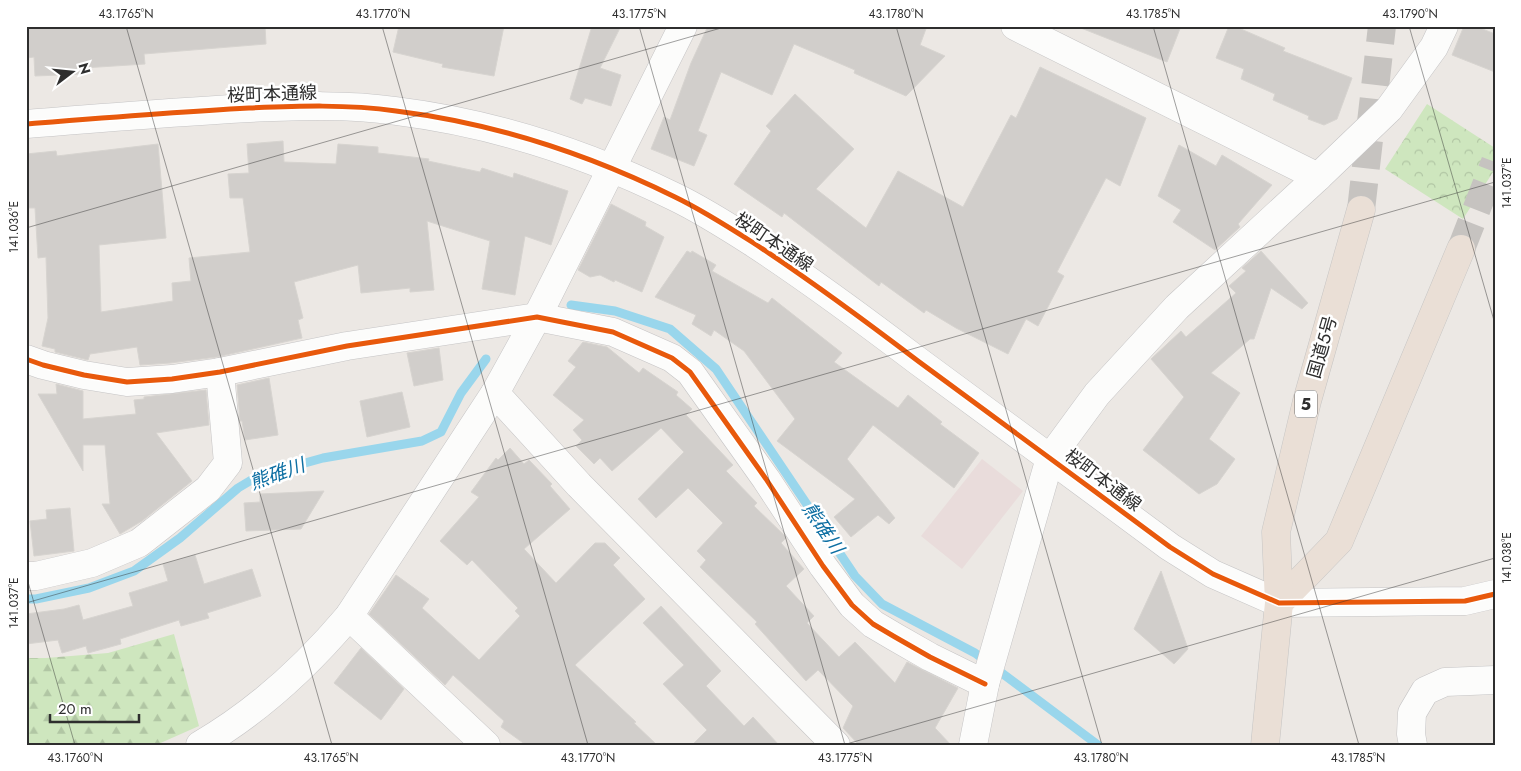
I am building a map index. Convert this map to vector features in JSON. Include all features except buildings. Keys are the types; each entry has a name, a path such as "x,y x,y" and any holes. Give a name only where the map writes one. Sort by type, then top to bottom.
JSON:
{"highway":[{"name":"国道5号","path":"1266,745 1279,603 1276,532 1307,401 1361,210"},
{"path":"1279,603 1339,541 1461,249"}],"street":[{"path":"200,745 248,714 286,682 328,641 349,616 495,393 537,318 610,168 683,26"},
{"path":"1015,26 1318,177"},
{"path":"973,745 985,684 1050,458 1097,394 1178,307 1389,109 1434,47 1444,26"},
{"name":"桜町本通線","path":"26,124 183,111 301,106 393,110 454,120 495,130 610,168 676,197 725,225 782,262 1170,548 1213,574 1279,603"},
{"path":"26,359 43,366 127,382 172,379 220,372 347,346 537,318 613,332 672,358 690,372 766,479 823,566 852,605 872,624 930,657 985,684"},
{"path":"26,576 36,576 92,563 139,543 208,490 228,463 220,372"},
{"path":"495,393 579,485 836,745"},
{"path":"1279,603 1465,601 1495,594"},
{"path":"349,616 486,745"},
{"path":"1413,745 1411,734 1412,713 1425,691 1445,682 1495,680"}],"shaded area":[{"path":"982,459 1023,491 962,569 921,536"}],"green space":[{"path":"1427,104 1495,148 1495,169 1463,219 1385,169"},
{"path":"174,634 199,726 156,745 26,745 26,658 108,653"}],"waterway":[{"name":"熊碓川","path":"571,305 615,311 670,329 716,369 855,576 882,604 975,653 1098,745"},
{"name":"熊碓川","path":"26,599 36,599 89,588 134,571 180,538 238,488 258,476 323,458 422,441 441,432 461,393 486,359"}],"tunnel":[{"path":"1361,210 1382,26"},
{"path":"1461,249 1495,162"}],"cycle path":[{"path":"26,124 249,108 341,106 432,116 468,123 539,142 642,181 695,207 724,224 836,300 1170,547 1213,574 1279,603 1465,601 1495,594"},
{"path":"26,359 84,375 127,382 172,379 220,372 347,346 537,317 613,332 672,358 690,372 766,479 823,566 852,605 873,624 930,657 985,684"}]}
